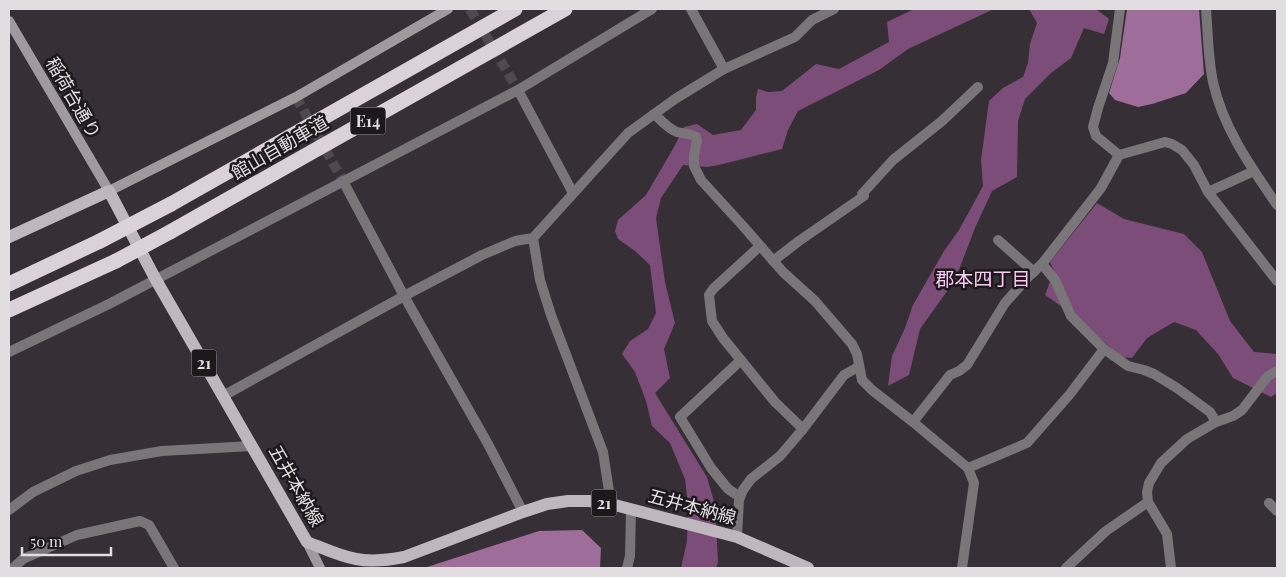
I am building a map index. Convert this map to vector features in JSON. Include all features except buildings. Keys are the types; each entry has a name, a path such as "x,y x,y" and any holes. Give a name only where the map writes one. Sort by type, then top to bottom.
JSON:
{"highway":[{"name":"館山自動車道","path":"9,284 100,242 171,204 515,9"},
{"name":"館山自動車道","path":"9,310 116,261 170,232 565,9"}],"main road":[{"path":"9,237 109,191"},
{"name":"五井本納線","path":"109,191 156,280 307,542 356,559 389,560 404,558 547,504 589,500 737,537 808,568"}],"street":[{"path":"109,191 296,97 448,9"},
{"path":"9,352 156,280 518,90 652,9"},
{"path":"691,9 724,70"},
{"path":"223,396 482,255 515,242 533,238 628,133 675,99 724,70 795,37 812,20 834,9"},
{"path":"1119,154 1096,136 1093,127 1113,63 1120,9"},
{"path":"1206,9 1213,82 1224,116 1240,148 1277,205"},
{"name":"稲荷台通り","path":"9,21 109,191"},
{"path":"773,261 799,240 863,195 893,160 942,121 978,87"},
{"path":"518,90 573,193"},
{"path":"654,114 675,132 692,134 696,137 694,166 701,180 783,272 815,301 852,344 857,354 862,380 968,468 974,483 962,568"},
{"path":"913,422 950,375 967,365 1005,303 1042,264 1101,188 1119,154 1165,142 1182,150 1194,165 1208,192 1277,282"},
{"path":"1208,192 1254,171"},
{"path":"343,181 404,296 488,444 523,512"},
{"path":"533,238 540,280 551,315 603,452 611,504"},
{"path":"998,240 1034,272"},
{"path":"760,246 712,289 708,295 712,321 775,402 803,429"},
{"path":"1042,264 1055,280 1070,316 1104,349 1128,366 1154,374 1177,388 1210,412 1216,422"},
{"path":"968,468 1027,443 1070,394 1104,349"},
{"path":"740,497 728,489 711,468 680,417 741,360"},
{"path":"737,537 739,500 743,490 751,479 780,456 844,376 858,367"},
{"path":"1171,568 1167,534 1148,502 1146,492 1149,483 1160,463 1187,439 1216,422 1233,416 1242,410 1268,376 1277,371"},
{"path":"9,510 34,492 76,471 110,460 162,451 252,446"},
{"path":"1066,568 1106,531 1148,502"},
{"path":"1269,503 1277,511"},
{"path":"628,568 631,509"},
{"path":"13,568 23,559 77,536 140,522 149,525 174,568"},
{"path":"307,542 320,568"}],"shaded area":[{"path":"914,9 994,9 908,49 879,70 798,111 788,130 782,149 708,167 683,165 661,198 656,218 665,282 675,323 664,349 670,378 655,393 707,477 715,505 718,562 716,568 681,568 687,541 688,505 685,479 670,443 652,426 646,401 635,372 622,354 630,341 648,329 656,313 650,265 618,239 615,231 618,220 646,195 684,127 697,124 713,135 741,130 756,110 758,89 768,92 782,91 816,64 839,69 889,42 887,22"},
{"path":"1029,9 1096,9 1109,19 1104,34 1084,28 1071,58 1051,73 1025,99 1018,121 1017,177 992,191 955,280 920,329 909,375 888,386 892,356 913,305 944,251 959,230 983,186 981,160 989,101 1003,88 1023,77 1028,63 1030,44 1037,23"},
{"path":"1127,9 1199,9 1204,74 1186,93 1138,107 1115,100 1109,93 1120,58"},
{"path":"1097,203 1124,219 1184,234 1202,252 1230,321 1254,352 1277,354 1277,393 1271,397 1233,378 1218,354 1196,330 1174,322 1147,338 1132,358 1121,357 1078,318 1045,295 1054,271 1050,262"},
{"path":"582,530 601,548 600,568 424,568 539,531"}],"tunnel":[{"path":"470,9 518,90"},
{"path":"296,97 343,181"}],"district":[{"name":"郡本四丁目","path":"983,279"}]}
